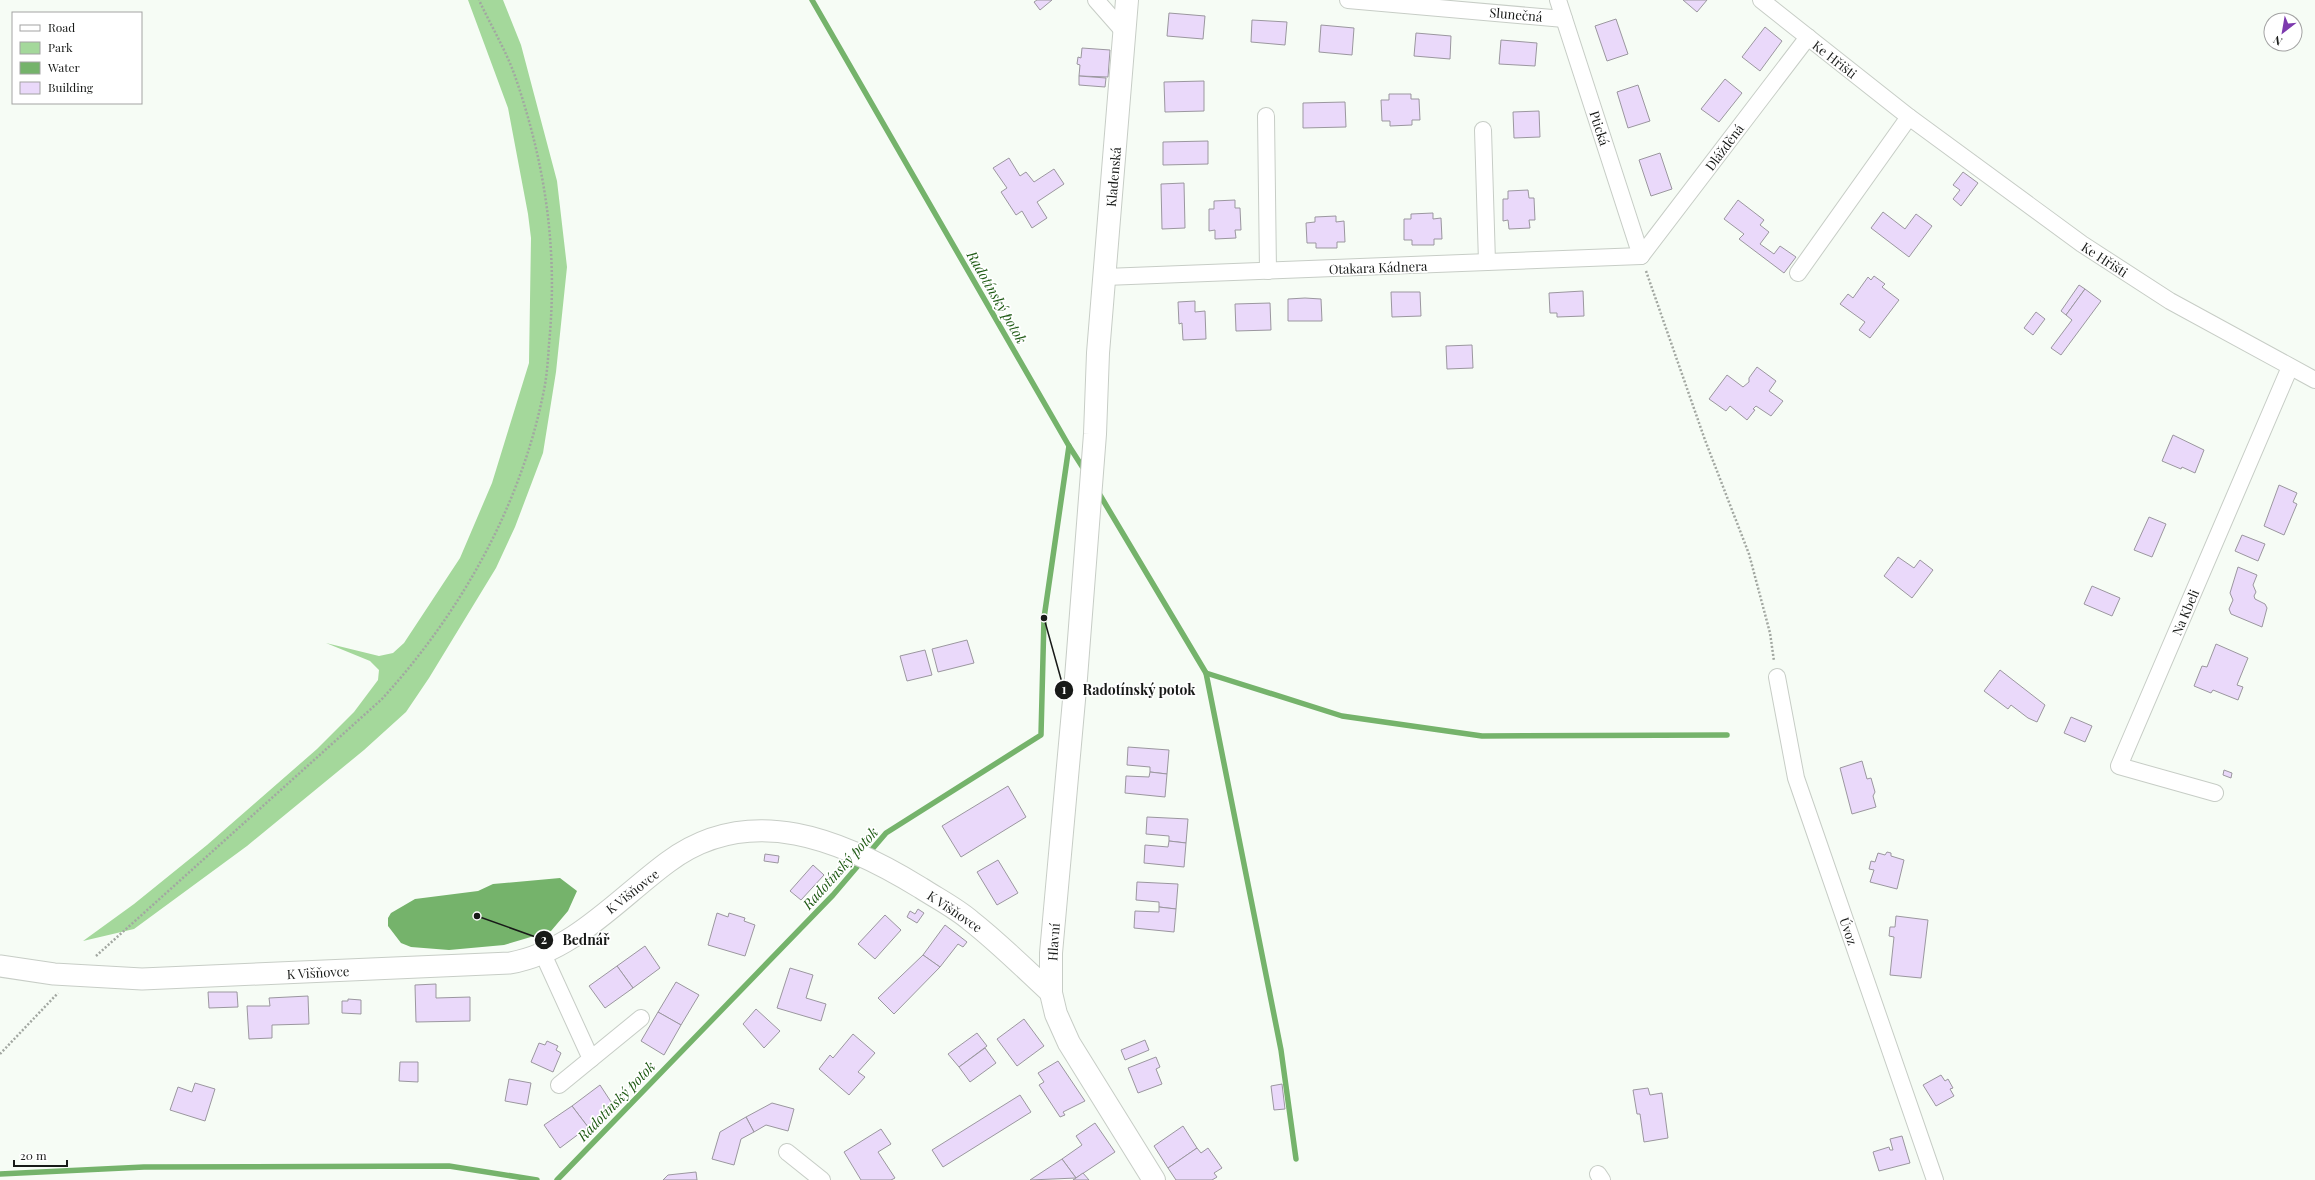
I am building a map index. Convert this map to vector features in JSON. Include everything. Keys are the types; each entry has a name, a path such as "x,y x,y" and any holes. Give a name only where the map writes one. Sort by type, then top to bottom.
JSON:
{"main road":[{"name":"Kladenská","path":"1098,353 1127,0"},
{"name":"Hlavní","path":"1098,353 1094,434 1076,678 1051,953 1051,993 1056,1014 1068,1043 1154,1180"}],"street":[{"path":"1096,0 1125,33"},
{"name":"Slunečná","path":"1348,0 1564,19"},
{"name":"Ptická","path":"1558,0 1641,256"},
{"name":"Ke Hřišti","path":"1761,0 1909,117 2082,244 2170,300 2315,380"},
{"name":"Dlážděná","path":"1641,256 1808,37"},
{"path":"1266,116 1268,271"},
{"path":"1798,273 1909,117"},
{"path":"1483,130 1487,262"},
{"name":"Otakara Kádnera","path":"1105,277 1641,256"},
{"name":"Na Kbeli","path":"2215,793 2120,766 2290,367"},
{"name":"Úvoz","path":"1777,677 1796,778 1936,1180"},
{"name":"K Višňovce","path":"0,966 75,975 142,979 510,963 543,954 577,934 653,874 698,843 719,835 743,831 780,831 810,837 842,847 910,881 970,919 1051,993"},
{"path":"543,954 591,1059"},
{"path":"559,1085 641,1018"},
{"path":"787,1152 822,1180"}],"path":[{"path":"0,1054 75,975 275,796 391,689 446,619 480,563 511,500 534,432 545,388 554,300 549,220 541,167 516,78 479,0"},
{"path":"1641,256 1705,440 1749,554 1770,633 1777,677"}],"green space":[{"path":"468,0 503,0 521,45 557,181 567,267 556,372 543,453 515,527 496,568 429,678 406,712 364,750 247,846 134,929 83,941 134,904 207,845 317,749 354,712 378,680 379,670 370,661 326,643 379,656 393,653 404,643 460,558 492,483 529,363 531,238 528,214 508,108"}],"water":[{"path":"560,878 577,891 568,911 551,931 504,945 449,950 411,947 401,943 388,926 388,918 391,913 415,899 478,891 493,884"}],"building":[{"path":"1037,0 1052,0 1040,10 1034,2"},
{"path":"1683,0 1707,0 1697,12"},
{"path":"1169,13 1205,16 1203,39 1167,36"},
{"path":"1616,19 1628,54 1607,61 1595,26"},
{"path":"1252,20 1287,22 1285,45 1251,42"},
{"path":"1321,25 1354,28 1352,55 1319,52"},
{"path":"1765,27 1782,41 1760,71 1742,57"},
{"path":"1416,33 1451,36 1450,59 1414,56"},
{"path":"1501,40 1537,43 1535,66 1499,64"},
{"path":"1082,48 1110,50 1108,77 1079,76 1080,65 1077,64 1078,57 1081,58"},
{"path":"1079,76 1106,78 1105,87 1079,85"},
{"path":"1725,79 1742,93 1719,122 1701,109"},
{"path":"1204,81 1204,111 1165,112 1164,82"},
{"path":"1638,85 1650,121 1628,128 1617,92"},
{"path":"1389,94 1411,94 1411,99 1419,99 1420,120 1412,120 1412,125 1390,126 1390,121 1382,121 1381,100 1389,100"},
{"path":"1345,102 1346,127 1303,128 1303,103"},
{"path":"1539,111 1540,137 1514,138 1513,112"},
{"path":"1208,141 1208,164 1163,165 1163,142"},
{"path":"1660,153 1672,189 1651,196 1639,160"},
{"path":"1009,158 1020,176 1026,172 1034,182 1054,169 1064,184 1037,202 1047,218 1032,228 1022,211 1016,215 1001,192 1007,188 993,168"},
{"path":"1963,172 1978,183 1961,206 1953,199 1960,190 1953,185"},
{"path":"1184,183 1185,228 1162,229 1161,184"},
{"path":"1528,190 1529,198 1534,198 1535,220 1529,220 1530,228 1509,229 1508,220 1503,221 1503,199 1508,199 1508,191"},
{"path":"1235,200 1235,208 1240,208 1241,230 1235,230 1236,238 1215,239 1215,230 1209,231 1209,209 1214,209 1214,201"},
{"path":"1738,200 1764,220 1760,225 1769,232 1760,244 1774,254 1780,246 1796,257 1784,273 1739,239 1744,234 1724,219"},
{"path":"1883,212 1905,229 1916,214 1932,226 1909,257 1871,228"},
{"path":"1433,213 1433,219 1441,218 1442,239 1434,239 1434,245 1412,245 1412,240 1404,240 1404,219 1411,219 1411,214"},
{"path":"1336,216 1336,222 1344,221 1345,242 1337,242 1337,248 1316,248 1316,243 1307,243 1306,223 1315,222 1315,217"},
{"path":"1874,276 1885,284 1882,287 1899,300 1870,338 1859,330 1865,322 1840,304 1848,294 1853,298 1868,277 1871,280"},
{"path":"2079,285 2085,289 2066,315 2061,311"},
{"path":"2085,289 2101,301 2061,355 2051,348 2072,320 2066,315"},
{"path":"1583,291 1584,316 1557,317 1557,313 1550,313 1549,293"},
{"path":"1391,292 1420,292 1421,316 1392,317"},
{"path":"1288,299 1321,299 1322,321 1288,321"},
{"path":"1195,301 1195,312 1205,311 1206,339 1183,340 1182,323 1179,324 1178,302"},
{"path":"1270,303 1271,330 1236,331 1235,304"},
{"path":"2036,312 2045,319 2033,335 2024,328"},
{"path":"1472,345 1473,368 1447,369 1446,346"},
{"path":"1757,367 1776,381 1769,391 1783,401 1771,416 1756,406 1753,409 1755,410 1747,420 1730,406 1726,411 1709,399 1727,375 1743,387 1749,382 1749,378"},
{"path":"2173,435 2204,450 2195,473 2162,461"},
{"path":"2279,485 2297,493 2293,502 2297,504 2284,535 2264,526"},
{"path":"2149,517 2166,524 2152,557 2134,550"},
{"path":"2242,535 2265,544 2258,561 2235,551"},
{"path":"1898,557 1914,568 1920,560 1933,570 1912,598 1884,576"},
{"path":"2238,567 2257,575 2253,585 2256,592 2254,596 2255,599 2265,604 2267,608 2262,627 2231,614 2229,609 2233,600 2230,593"},
{"path":"2092,586 2120,598 2112,616 2084,604"},
{"path":"967,640 974,663 938,672 932,649"},
{"path":"2216,644 2248,658 2237,685 2243,687 2238,700 2213,690 2211,693 2194,686 2202,666 2207,667"},
{"path":"925,650 932,675 907,681 900,656"},
{"path":"2000,670 2045,705 2037,722 2028,718 2011,705 2008,709 1984,691"},
{"path":"2071,717 2092,726 2085,742 2064,733"},
{"path":"1128,747 1169,750 1167,774 1150,772 1150,767 1127,765"},
{"path":"1862,761 1867,779 1871,778 1875,792 1873,796 1876,807 1852,814 1840,768"},
{"path":"2224,770 2232,773 2231,778 2223,775"},
{"path":"1150,772 1167,774 1165,797 1125,793 1126,776 1149,777"},
{"path":"1008,786 1026,817 961,857 942,826"},
{"path":"1147,817 1188,819 1186,843 1169,841 1169,836 1146,834"},
{"path":"1169,841 1186,843 1184,867 1144,863 1145,845 1168,847"},
{"path":"1887,852 1891,853 1891,856 1904,860 1897,889 1870,882 1874,870 1869,869 1871,861 1875,862 1878,853 1885,855"},
{"path":"765,854 779,856 778,863 764,861"},
{"path":"998,860 1018,893 997,905 977,872"},
{"path":"813,865 824,875 801,900 790,891"},
{"path":"1137,882 1178,884 1176,909 1159,907 1159,902 1136,900"},
{"path":"1159,907 1176,909 1174,932 1134,928 1135,911 1159,912"},
{"path":"918,909 924,913 917,923 907,917 910,911 915,914"},
{"path":"717,913 728,917 729,913 745,918 744,921 755,925 745,956 708,945"},
{"path":"885,915 901,930 875,959 858,944"},
{"path":"1896,916 1928,920 1921,978 1890,975 1894,937 1889,936 1890,927 1895,927"},
{"path":"945,925 967,942 963,947 958,944 940,967 923,955"},
{"path":"645,946 660,968 633,988 617,966"},
{"path":"923,955 940,967 894,1014 878,998"},
{"path":"617,966 633,988 605,1008 589,986"},
{"path":"790,968 813,975 806,998 826,1004 821,1021 777,1008"},
{"path":"676,982 699,995 681,1025 658,1012"},
{"path":"436,984 436,998 470,997 470,1021 416,1022 415,985"},
{"path":"208,992 237,992 238,1007 209,1008"},
{"path":"308,996 309,1024 272,1025 272,1038 249,1039 247,1006 270,1006 269,998"},
{"path":"348,999 361,1000 361,1014 342,1013 342,1001 348,1001"},
{"path":"756,1009 780,1031 764,1048 743,1024"},
{"path":"658,1012 681,1025 664,1055 641,1041"},
{"path":"1024,1019 1044,1046 1017,1066 997,1039"},
{"path":"977,1033 987,1046 959,1067 948,1054"},
{"path":"853,1034 875,1053 858,1072 865,1077 849,1095 819,1069 830,1055 833,1058"},
{"path":"1145,1040 1149,1050 1125,1060 1121,1050"},
{"path":"547,1041 558,1046 556,1050 561,1053 553,1072 531,1062 539,1043 545,1045"},
{"path":"985,1048 996,1063 970,1082 959,1067"},
{"path":"1156,1057 1160,1067 1156,1069 1162,1084 1138,1093 1128,1068"},
{"path":"1058,1061 1085,1101 1063,1112 1065,1115 1060,1117 1039,1085 1044,1082 1038,1073"},
{"path":"400,1062 418,1062 418,1082 399,1081"},
{"path":"1941,1075 1945,1081 1948,1079 1953,1088 1950,1089 1954,1096 1936,1106 1923,1085"},
{"path":"509,1079 531,1083 527,1105 505,1101"},
{"path":"195,1083 215,1089 205,1121 170,1110 178,1087 192,1092"},
{"path":"1282,1084 1285,1109 1274,1110 1271,1086"},
{"path":"600,1085 615,1108 588,1127 572,1106"},
{"path":"1648,1088 1650,1095 1662,1093 1668,1138 1644,1142 1640,1114 1637,1114 1633,1090"},
{"path":"1020,1095 1031,1112 943,1167 932,1150"},
{"path":"772,1103 794,1109 788,1131 766,1125 754,1132 746,1117"},
{"path":"572,1106 588,1127 560,1148 544,1125"},
{"path":"746,1117 754,1132 741,1139 734,1165 712,1159 720,1132"},
{"path":"1095,1123 1115,1152 1076,1178 1062,1159 1082,1145 1076,1136"},
{"path":"1183,1126 1197,1148 1168,1168 1154,1146"},
{"path":"881,1129 891,1144 878,1152 895,1178 891,1180 861,1180 844,1152"},
{"path":"1902,1136 1910,1163 1879,1171 1873,1152 1889,1147 1890,1150 1893,1150 1890,1139"},
{"path":"1197,1148 1201,1153 1208,1148 1222,1168 1214,1173 1217,1177 1212,1180 1176,1180 1168,1168"},
{"path":"1062,1159 1076,1178 1030,1180"},
{"path":"696,1172 697,1180 663,1180 668,1175"},
{"path":"1083,1173 1089,1180 1073,1180 1076,1178"}],"waterway":[{"name":"Radotínský potok","path":"812,0 1069,446 1044,618 1041,735 886,833 868,854"},
{"path":"1069,446 1085,471"},
{"path":"1097,490 1206,673 1342,716 1482,736 1727,735"},
{"path":"1206,673 1281,1050 1296,1159"},
{"name":"Radotínský potok","path":"557,1180 833,895 862,861"},
{"path":"0,1174 144,1167 449,1166 537,1180"}],"place":[{"name":"Radotínský potok","path":"1044,618"},
{"name":"Bednář","path":"477,916"}]}
